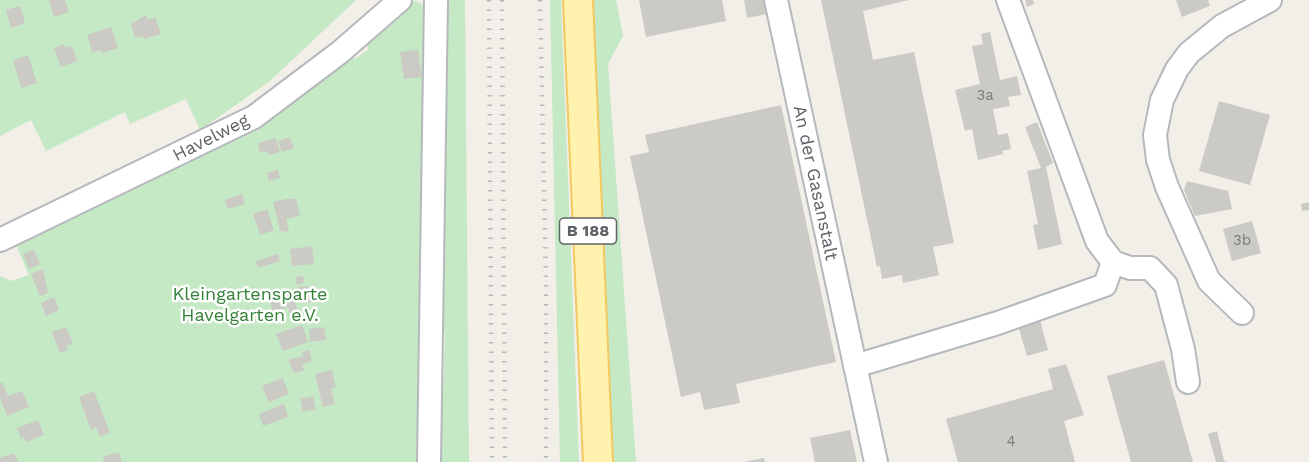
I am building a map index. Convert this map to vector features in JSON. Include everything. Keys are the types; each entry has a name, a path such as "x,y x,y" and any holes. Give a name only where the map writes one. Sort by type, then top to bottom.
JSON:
{"main road":[{"name":"B 188","path":"578,0 598,462"}],"street":[{"name":"Havelweg","path":"0,240 254,117 339,53 400,0"},
{"path":"429,462 436,0"},
{"name":"An der Gasanstalt","path":"776,0 876,462"},
{"path":"1008,0 1097,241 1113,262 1130,268 1150,268 1166,285 1183,349 1188,382"},
{"path":"1242,313 1209,281 1167,187 1158,160 1155,135 1162,100 1177,69 1189,52 1222,26 1270,0"},
{"path":"855,366 998,323 1105,285 1113,262"}],"green space":[{"path":"0,0 356,0 270,81 200,130 186,99 130,124 125,112 46,151 31,120 0,136"},
{"path":"446,0 465,0 469,462 438,462 439,400 443,394 445,335 440,319"},
{"path":"550,0 561,0 579,462 560,462"},
{"path":"592,0 616,0 623,36 608,64 636,462 612,462"},
{"name":"Kleingartensparte Havelgarten e.V.","path":"415,1 429,8 420,462 0,462 0,276 11,281 29,275 16,245 251,132 351,56 355,59 368,50 366,42 407,5"}],"building":[{"path":"49,0 65,0 69,12 54,17"},
{"path":"639,0 722,0 726,21 646,37"},
{"path":"744,0 765,0 767,14 747,18"},
{"path":"821,0 909,0 863,11 873,60 914,52 954,243 933,247 939,275 903,283 902,275 882,279 880,266 877,267"},
{"path":"1025,0 1033,0 1034,4 1027,7"},
{"path":"1176,0 1208,0 1210,6 1182,17"},
{"path":"20,6 25,23 11,28 6,10"},
{"path":"146,15 148,20 155,17 161,34 144,39 143,36 135,38 131,24"},
{"path":"111,27 118,48 102,53 101,50 92,52 87,35"},
{"path":"990,32 1000,80 1017,76 1021,95 1008,97 1010,106 993,109 998,135 1008,133 1011,149 1002,151 1003,154 978,160 972,129 965,131 955,90 980,84 972,46 983,44 981,34"},
{"path":"64,44 65,48 72,46 77,61 61,67 54,48"},
{"path":"418,50 422,77 404,79 400,52"},
{"path":"28,55 37,83 21,88 13,60"},
{"path":"1219,101 1270,115 1250,185 1199,171"},
{"path":"781,105 836,362 736,384 740,403 704,410 700,392 681,397 630,156 649,152 645,135"},
{"path":"1037,122 1053,163 1046,167 1062,244 1038,250 1033,225 1038,224 1027,171 1041,168 1025,127"},
{"path":"290,137 294,148 282,152 278,141"},
{"path":"276,138 280,152 269,155 268,151 260,153 258,143"},
{"path":"278,170 280,178 269,181 267,173"},
{"path":"1187,181 1228,191 1232,209 1195,216 1184,190"},
{"path":"242,194 245,204 228,209 225,200"},
{"path":"296,199 300,216 286,219 289,232 280,231 273,202"},
{"path":"1309,202 1309,210 1302,211 1301,204"},
{"path":"267,209 274,230 260,235 253,214"},
{"path":"1252,221 1261,253 1232,261 1223,229"},
{"path":"312,246 314,264 292,266 290,249"},
{"path":"34,249 40,264 29,269 23,254"},
{"path":"278,254 280,261 258,268 256,261"},
{"path":"43,269 48,293 40,296 31,274"},
{"path":"303,276 304,283 297,285 296,277"},
{"path":"308,286 311,302 301,303 298,287"},
{"path":"290,289 298,311 290,314 288,307 273,312 268,296"},
{"path":"54,297 59,310 46,316 41,303"},
{"path":"1039,316 1048,350 1027,356 1017,322"},
{"path":"302,325 308,342 283,351 276,334"},
{"path":"66,327 73,343 66,346 68,350 60,353 52,332"},
{"path":"324,327 326,340 310,342 309,329"},
{"path":"309,350 312,361 302,364 304,370 294,373 288,360 303,356 302,352"},
{"path":"1164,360 1193,462 1131,462 1107,376"},
{"path":"1066,364 1084,415 1064,421 1075,462 958,462 946,419 1053,389 1048,369"},
{"path":"332,370 336,387 331,389 335,404 323,407 315,374"},
{"path":"283,378 289,394 269,402 262,386"},
{"path":"2,382 8,396 22,391 29,407 7,416 0,398 0,383"},
{"path":"94,391 110,433 100,437 96,427 91,430 79,397"},
{"path":"313,396 316,409 303,412 300,399"},
{"path":"284,404 288,417 263,426 259,414"},
{"path":"38,420 44,435 26,442 24,437 21,438 17,428"},
{"path":"850,430 857,462 815,462 810,438"},
{"path":"1217,431 1226,462 1216,462 1208,434"},
{"path":"119,452 122,462 104,462 103,457"},
{"path":"14,453 18,462 0,462 0,458"},
{"path":"764,458 765,462 748,462 748,461"}],"railway":[{"path":"489,0 492,462"},
{"path":"502,0 505,462"},
{"path":"540,0 546,284 546,462"}]}
